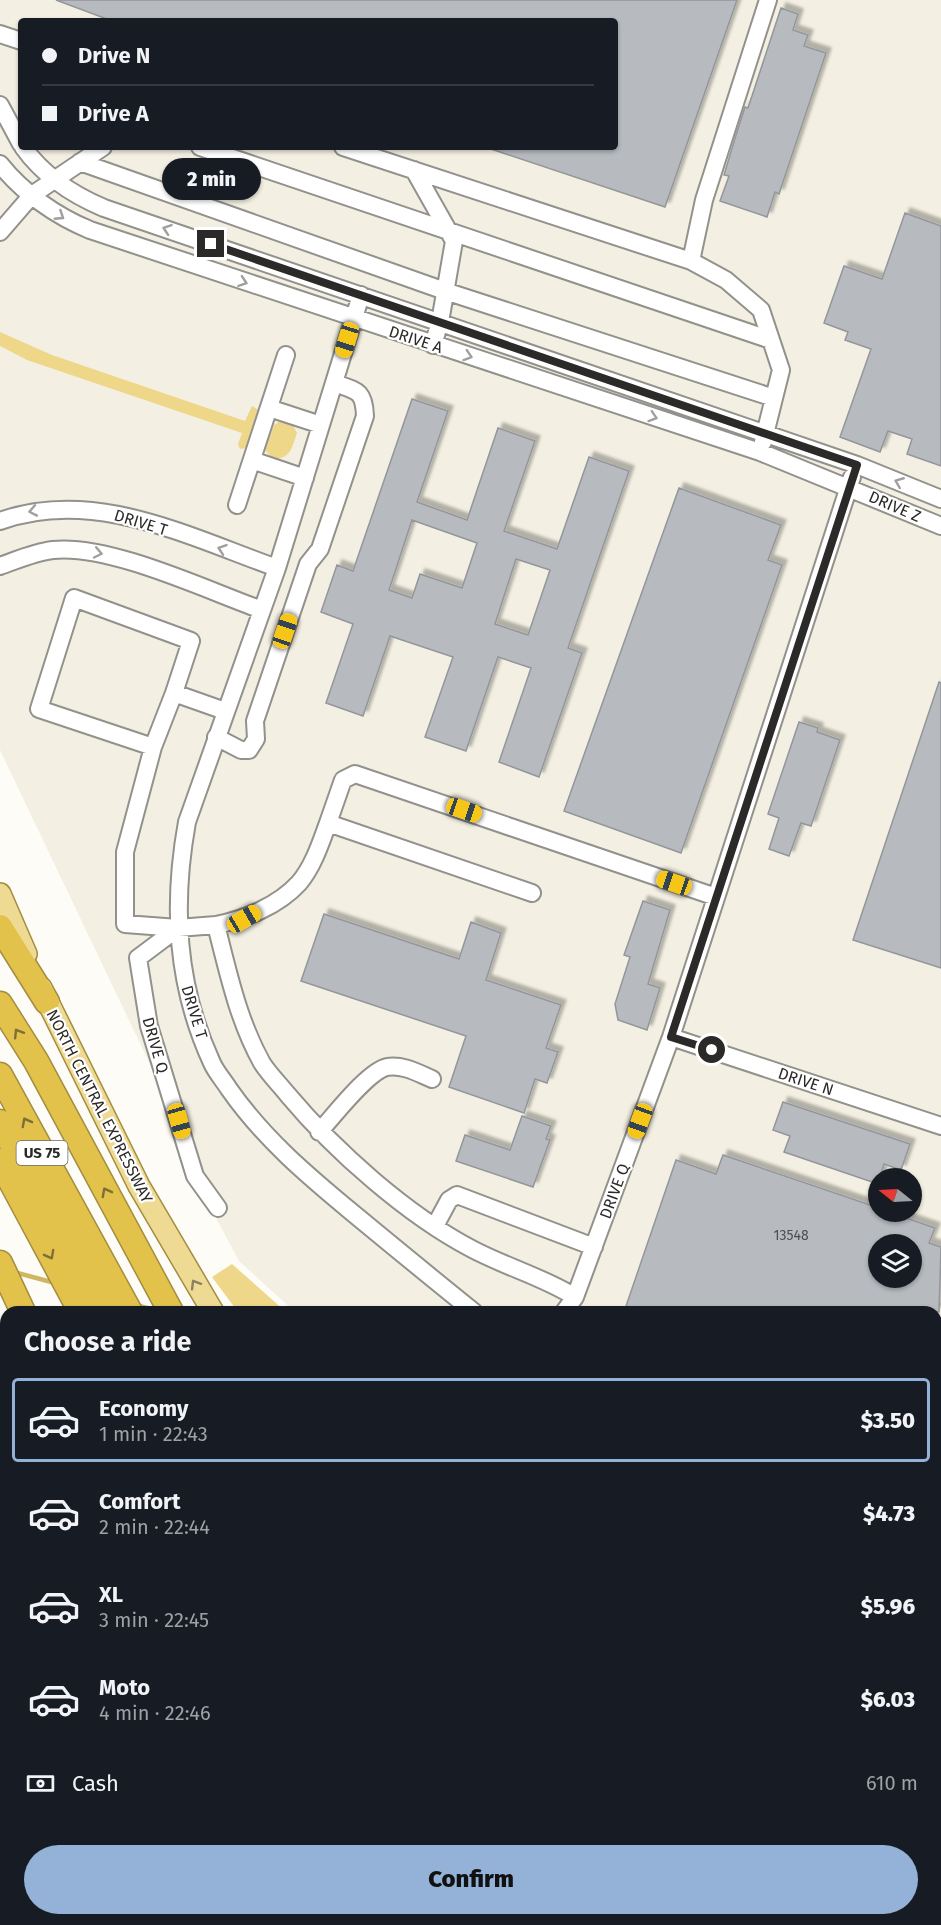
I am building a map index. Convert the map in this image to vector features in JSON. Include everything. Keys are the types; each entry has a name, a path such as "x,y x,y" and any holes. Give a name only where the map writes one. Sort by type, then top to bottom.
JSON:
{"highway":[{"path":"0,927 47,1002"},
{"path":"0,1004 36,1061 168,1306"},
{"name":"US 75","path":"0,1075 127,1306"},
{"path":"0,1122 100,1306"},
{"name":"US 75","path":"0,1161 78,1306"},
{"path":"134,1244 173,1306"},
{"path":"0,1263 20,1306"}],"main road":[{"name":"NORTH CENTRAL EXPRESSWAY","path":"0,894 47,1002 92,1095 178,1255 209,1306"}],"lane":[{"path":"691,261 704,200 768,0"},
{"path":"0,34 18,40"},
{"name":"DRIVE A","path":"0,105 18,138"},
{"name":"DRIVE A","path":"27,150 54,178 84,199 104,208 857,465"},
{"path":"0,232 32,195 98,150"},
{"path":"209,150 771,340"},
{"path":"353,150 691,261 726,280 761,310 781,370 760,452"},
{"path":"80,162 445,291 774,398"},
{"name":"DRIVE A","path":"0,164 32,195 64,219 90,230 760,452 848,486"},
{"path":"414,170 454,241 440,322 433,345"},
{"name":"DRIVE T","path":"361,295 277,568 187,822 180,860 178,928 180,961 190,1005 212,1064 268,1140 302,1171 467,1306"},
{"path":"237,505 286,355"},
{"path":"216,737 241,750 249,750 256,739 255,721 308,564 320,549 365,416 364,400 358,391 334,383"},
{"path":"269,408 321,425"},
{"path":"690,429 696,410"},
{"path":"252,460 304,478"},
{"name":"DRIVE Q","path":"568,1306 575,1297 671,1037 848,486 857,465"},
{"name":"DRIVE Z","path":"857,465 941,499"},
{"name":"DRIVE Z","path":"848,486 941,526"},
{"name":"DRIVE T","path":"0,521 47,509 103,511 130,517 277,568"},
{"path":"0,566 52,550 94,552 119,558 262,610"},
{"path":"153,747 39,709 74,598 191,641 153,747 125,852 125,924 178,928 216,925 244,919 300,882 318,850 343,780 355,774 716,897"},
{"path":"174,693 225,711"},
{"path":"327,823 532,893"},
{"path":"216,925 243,1024 264,1065 319,1132 435,1226 474,1250 550,1283 575,1297"},
{"name":"DRIVE Q","path":"178,928 138,958 149,1026 195,1176 218,1208"},
{"name":"DRIVE N","path":"671,1037 941,1126"},
{"path":"319,1132 360,1086 385,1067 401,1067 432,1078"},
{"path":"435,1226 448,1200 457,1196 594,1247"}],"shaded area":[{"path":"0,0 941,0 941,1306 288,1306 239,1261 196,1180 158,1081 0,750"},
{"path":"0,332 52,355 245,421 252,406 259,410 259,415 246,448 240,449 238,444 242,433 27,360 0,346"},
{"path":"282,420 291,422 297,433 287,454 284,457 273,459 265,450 274,425"},
{"path":"232,1264 279,1306 234,1306 212,1277"}],"building":[{"path":"56,0 737,0 665,207 494,150 618,150 618,18 104,18"},
{"path":"781,8 798,14 793,30 808,35 804,46 826,53 779,194 775,192 767,217 720,201 729,176 724,175 736,135 745,107 748,108"},
{"path":"905,213 941,226 941,466 907,454 912,439 888,431 880,452 840,437 871,349 845,340 848,332 824,323 844,266 882,279"},
{"path":"412,399 448,411 417,502 467,520 498,428 535,441 504,531 557,549 589,457 629,471 568,648 582,653 539,777 499,762 531,668 498,657 466,751 425,737 453,657 390,636 363,716 326,703 353,624 321,612 337,565 353,571","holes":["412,520 477,543 462,588 420,574 412,598 389,590","516,559 550,570 528,635 495,624"]},
{"path":"679,488 781,525 768,560 782,565 681,853 564,811"},
{"path":"939,682 941,683 941,968 853,940"},
{"path":"799,722 818,728 817,732 840,740 811,826 801,823 789,856 769,849 779,818 768,814"},
{"path":"643,901 670,910 648,984 660,988 647,1030 618,1020 615,1004 630,957 624,955"},
{"path":"324,914 459,959 471,922 501,933 486,980 561,1005 546,1048 558,1052 547,1083 535,1079 524,1113 449,1087 466,1036 301,981"},
{"path":"783,1102 910,1144 902,1168 884,1164 883,1168 868,1168 868,1181 784,1152 790,1136 773,1130"},
{"path":"522,1116 551,1126 546,1139 550,1140 533,1187 456,1161 465,1135 510,1150"},
{"path":"723,1155 868,1204 868,1222 918,1222 935,1228 929,1243 941,1247 939,1306 626,1306 676,1160 716,1174"}],"waterway":[{"path":"14,1272 55,1283"}],"route":[{"path":"211,244 857,465 848,486 671,1037 712,1050"}]}
